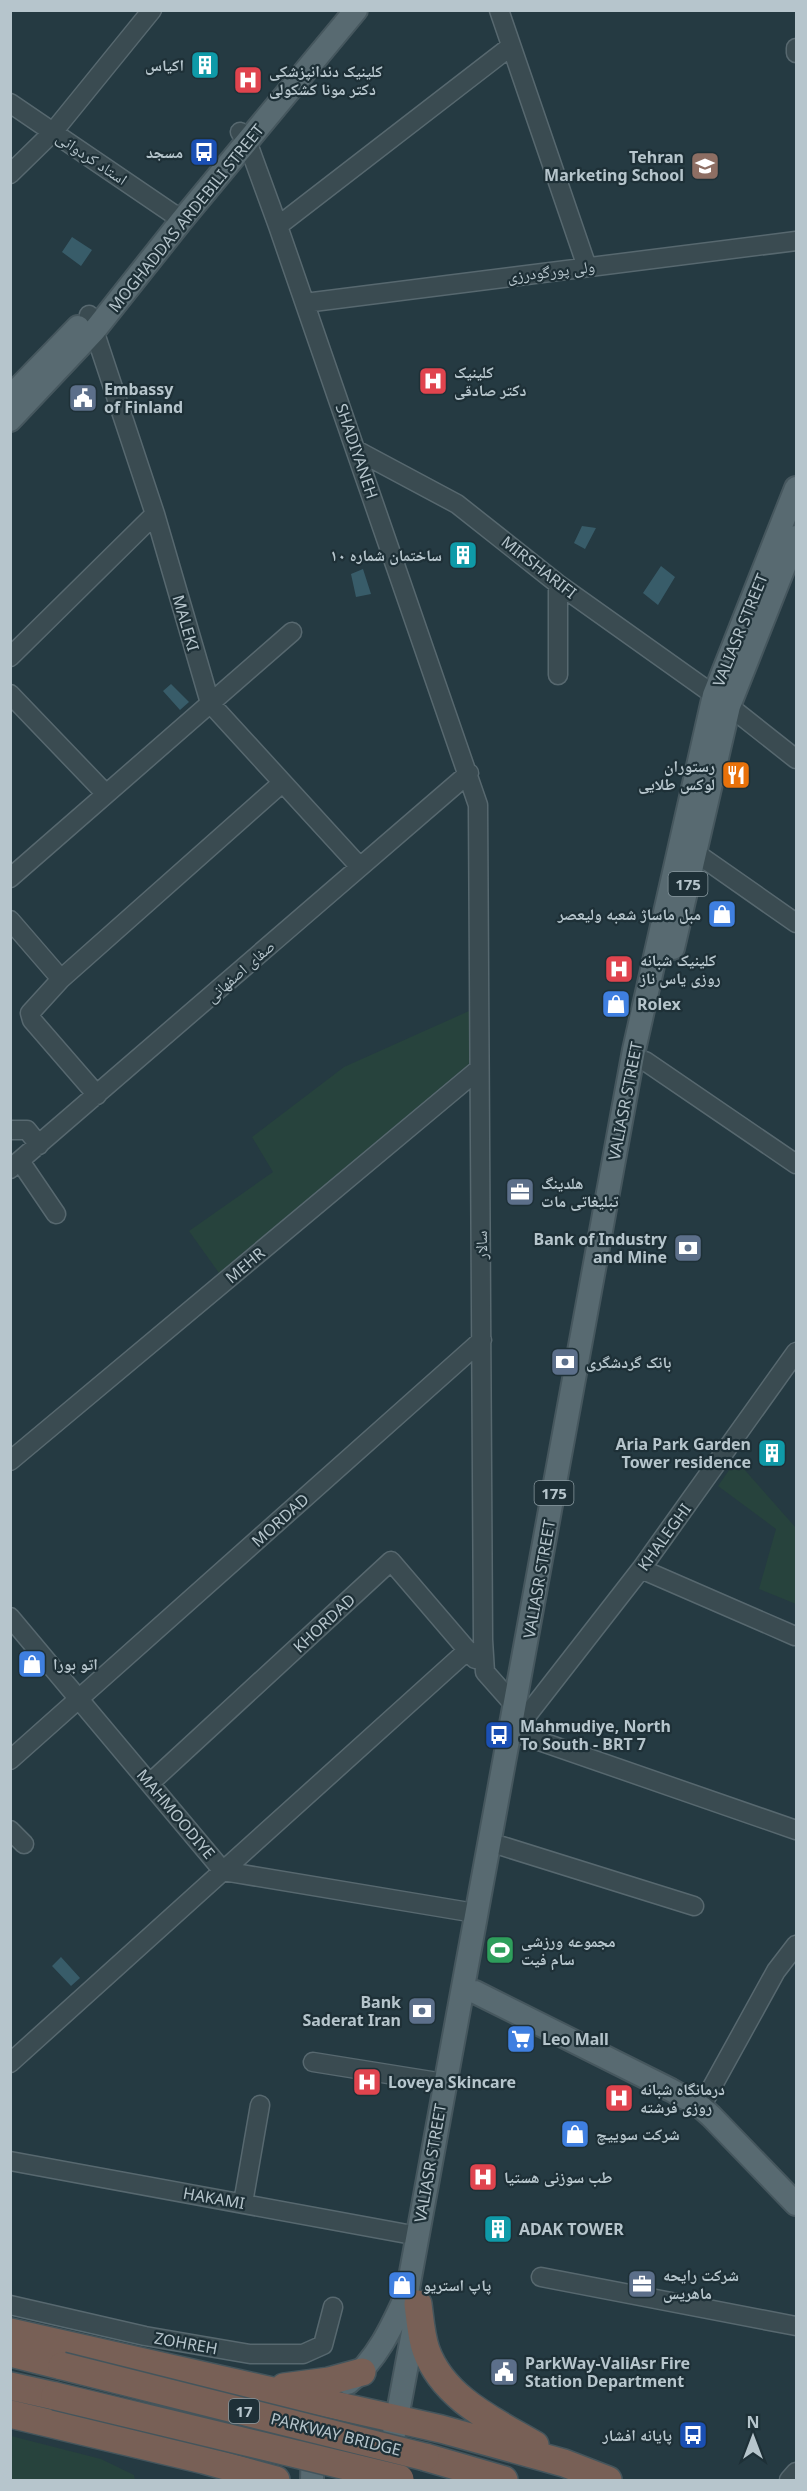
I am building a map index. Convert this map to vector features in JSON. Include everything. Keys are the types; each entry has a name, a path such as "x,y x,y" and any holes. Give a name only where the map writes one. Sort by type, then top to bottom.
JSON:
{"highway":[{"path":"412,2299 432,2365 456,2397 564,2463"},
{"path":"10,2332 227,2381 268,2388 397,2419 564,2463 608,2481"},
{"name":"PARKWAY BRIDGE","path":"10,2353 425,2457 504,2481"},
{"path":"268,2388 304,2385 362,2372"},
{"path":"204,2460 216,2458 227,2448 234,2436 239,2408 227,2381"},
{"name":"PARKWAY BRIDGE","path":"10,2386 398,2480"},
{"path":"10,2414 204,2460 276,2481"}],"main road":[{"name":"MOGHADDAS ARDEBILI STREET","path":"244,137 341,10"},
{"name":"MOGHADDAS ARDEBILI STREET","path":"10,420 244,137 356,10"},
{"name":"MOGHADDAS ARDEBILI STREET","path":"10,397 91,323"},
{"name":"VALIASR STREET","path":"312,2481 313,2442 319,2417 327,2404 362,2372 412,2299 475,1992 502,1846 521,1720 634,1050 722,700 796,488"},
{"name":"VALIASR STREET","path":"398,2480 397,2419 418,2236 444,2083 475,1913 521,1720 645,1061 696,852 722,700 796,537"},
{"path":"475,1992 701,2107 794,2197"}],"street":[{"path":"10,174 52,132 152,10"},
{"path":"499,10 587,267"},
{"path":"278,226 511,46"},
{"name":"استاد کردوانی","path":"10,103 178,216"},
{"name":"SHADIYANEH","path":"244,137 278,226 469,773"},
{"name":"ولی پورگودرزی","path":"305,303 796,241"},
{"name":"MALEKI","path":"91,323 155,514 210,704 360,867"},
{"name":"MIRSHARIFI","path":"356,450 457,504 558,584 722,700 795,755"},
{"path":"10,657 155,514"},
{"path":"558,584 558,675"},
{"path":"10,878 292,632"},
{"path":"10,694 106,794"},
{"name":"صفای اصفهانی","path":"15,1165 469,773"},
{"name":"سالار","path":"469,773 478,805 485,1672"},
{"path":"97,1095 32,1020 30,1013 61,979 282,783"},
{"path":"696,852 796,923"},
{"path":"10,920 61,979"},
{"path":"645,1061 796,1164"},
{"name":"MEHR","path":"10,1461 479,1069"},
{"path":"10,1130 27,1130 39,1145"},
{"path":"15,1165 56,1214"},
{"name":"MORDAD","path":"10,1760 482,1340"},
{"name":"KHALEGHI","path":"521,1720 641,1569 796,1352"},
{"name":"KHORDAD","path":"150,1783 391,1561 485,1672"},
{"path":"641,1569 795,1636"},
{"name":"MAHMOODIYE","path":"10,1617 223,1871 475,1913"},
{"path":"10,2063 468,1650"},
{"path":"485,1672 521,1720 796,1830"},
{"path":"10,1830 24,1844"},
{"path":"502,1846 694,1905"},
{"path":"701,2107 776,1971 796,1945"},
{"path":"313,2062 444,2083"},
{"path":"243,2203 260,2105"},
{"name":"HAKAMI","path":"10,2161 418,2236"},
{"path":"541,2277 796,2326"},
{"name":"ZOHREH","path":"10,2305 145,2336 250,2354 303,2354 323,2345 333,2307"}],"green space":[{"path":"469,1011 469,1064 219,1273 189,1231 273,1172 252,1137 344,1067"},
{"path":"736,1460 796,1528 796,1604 759,1589 776,1529 718,1486"},
{"path":"11,2436 101,2459 134,2475 135,2480 11,2480"}],"water":[{"path":"72,237 92,250 81,266 62,252"},
{"path":"582,526 596,528 585,549 574,543"},
{"path":"661,566 675,577 658,605 643,593"},
{"path":"363,569 371,594 356,597 351,574"},
{"path":"171,684 189,702 180,710 163,691"},
{"path":"61,1957 80,1978 71,1986 52,1966"}],"place":[{"name":"اکیاس","path":"205,65"},
{"name":"کلینیک دندانپزشکی دکتر مونا کشکولی","path":"248,80"},
{"name":"مسجد","path":"204,152"},
{"name":"Tehran Marketing School","path":"705,166"},
{"name":"کلینیک دکتر صادقی","path":"433,381"},
{"name":"Embassy of Finland","path":"83,398"},
{"name":"ساختمان شماره ۱۰","path":"463,555"},
{"name":"رستوران لوکس طلایی","path":"736,775"},
{"name":"مبل ماساژ شعبه ولیعصر","path":"722,914"},
{"name":"کلینیک شبانه روزی یاس ناز","path":"619,969"},
{"name":"Rolex","path":"616,1004"},
{"name":"هلدینگ تبلیغاتی مات","path":"520,1192"},
{"name":"Bank of Industry and Mine","path":"688,1248"},
{"name":"بانک گردشگری","path":"565,1362"},
{"name":"Aria Park Garden Tower residence","path":"772,1453"},
{"name":"اتو بورا","path":"32,1664"},
{"name":"Mahmudiye, North To South - BRT 7","path":"499,1735"},
{"name":"مجموعه ورزشی سام فیت","path":"500,1950"},
{"name":"Bank Saderat Iran","path":"422,2011"},
{"name":"Leo Mall","path":"521,2039"},
{"name":"Loveya Skincare","path":"367,2082"},
{"name":"درمانگاه شبانه روزی فرشته","path":"619,2098"},
{"name":"شرکت سوییچ","path":"575,2134"},
{"name":"طب سوزنی هستیا","path":"483,2177"},
{"name":"ADAK TOWER","path":"498,2229"},
{"name":"شرکت رایحه ماهریس","path":"642,2284"},
{"name":"پاپ استریو","path":"402,2285"},
{"name":"ParkWay-ValiAsr Fire Station Department","path":"504,2372"},
{"name":"پایانه افشار","path":"693,2435"}]}
